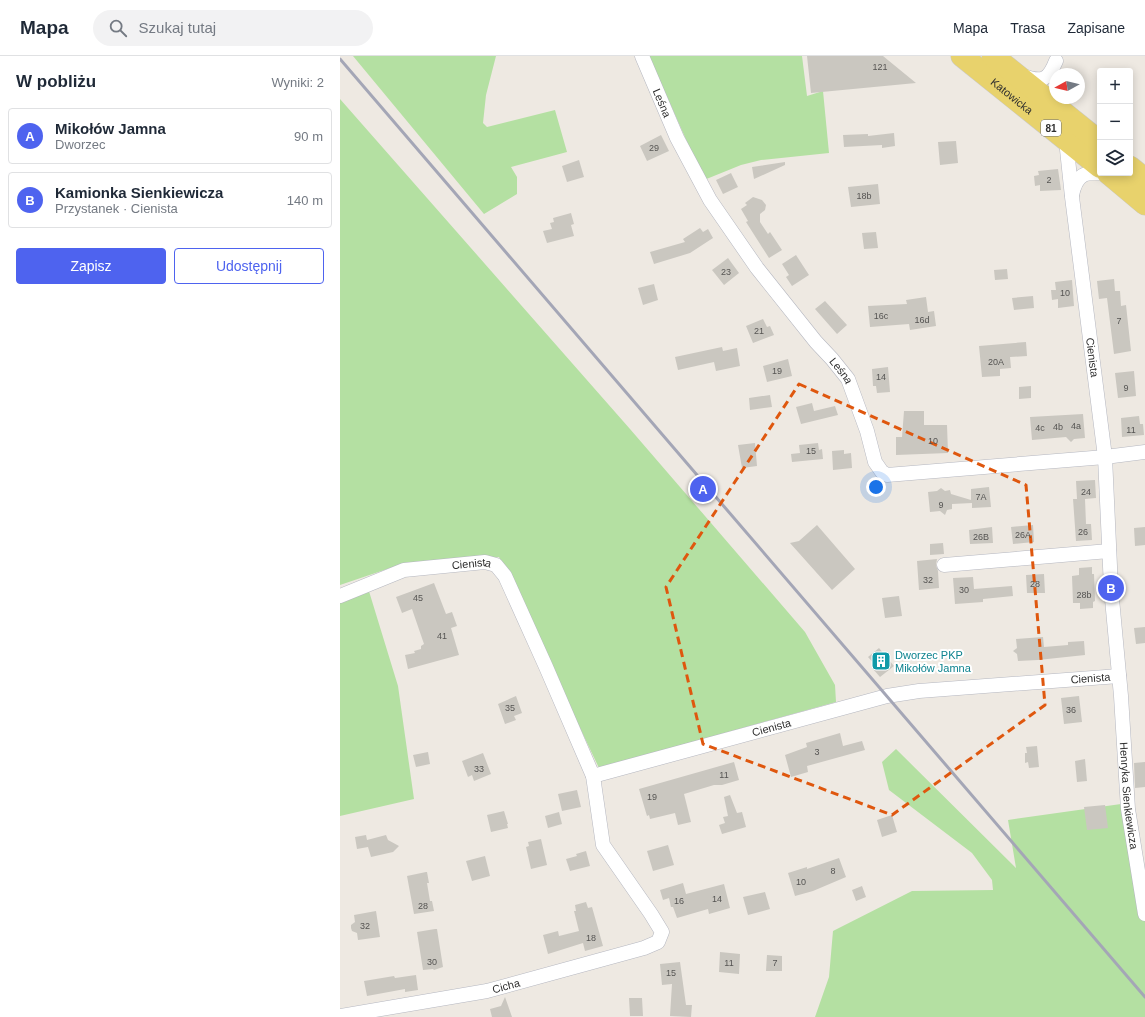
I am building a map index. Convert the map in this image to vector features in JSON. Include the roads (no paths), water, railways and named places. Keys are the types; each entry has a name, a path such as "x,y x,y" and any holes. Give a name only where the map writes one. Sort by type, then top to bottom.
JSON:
{"main road":[{"name":"Katowicka","path":"962,56 1066,140 1097,160"},
{"name":"Katowicka","path":"993,56 1012,72 1063,105 1098,140"},
{"name":"Katowicka","path":"1118,176 1145,204"},
{"name":"Katowicka","path":"1133,176 1145,179"}],"street":[{"name":"Leśna","path":"642,56 677,138 710,200 757,268 816,342 832,358 848,379 867,431 875,462 882,472 887,475 1105,457 1145,452"},
{"path":"1012,72 1033,79 1042,79 1051,72 1056,64"},
{"path":"1066,140 1072,197"},
{"path":"1072,197 1075,184 1078,179 1084,174 1097,172"},
{"name":"Cienista","path":"593,776 887,696 919,691 1119,676 1111,588 1105,457 1072,197"},
{"path":"944,565 1109,551"},
{"name":"Cienista","path":"340,596 404,570 485,562 496,565 505,576 546,666 593,776 603,845 662,932"},
{"name":"Henryka Sienkiewicza","path":"1119,676 1128,809 1145,914"},
{"name":"Cicha","path":"340,1016 488,991 644,948 658,942 662,932"}],"railway":[{"path":"340,59 1145,997"}],"place":[{"name":"Mikołów Jamna","path":"703,489"},
{"name":"Kamionka Sienkiewicza","path":"1111,588"},
{"name":"Dworzec PKP Mikołów Jamna","path":"881,661"}]}
